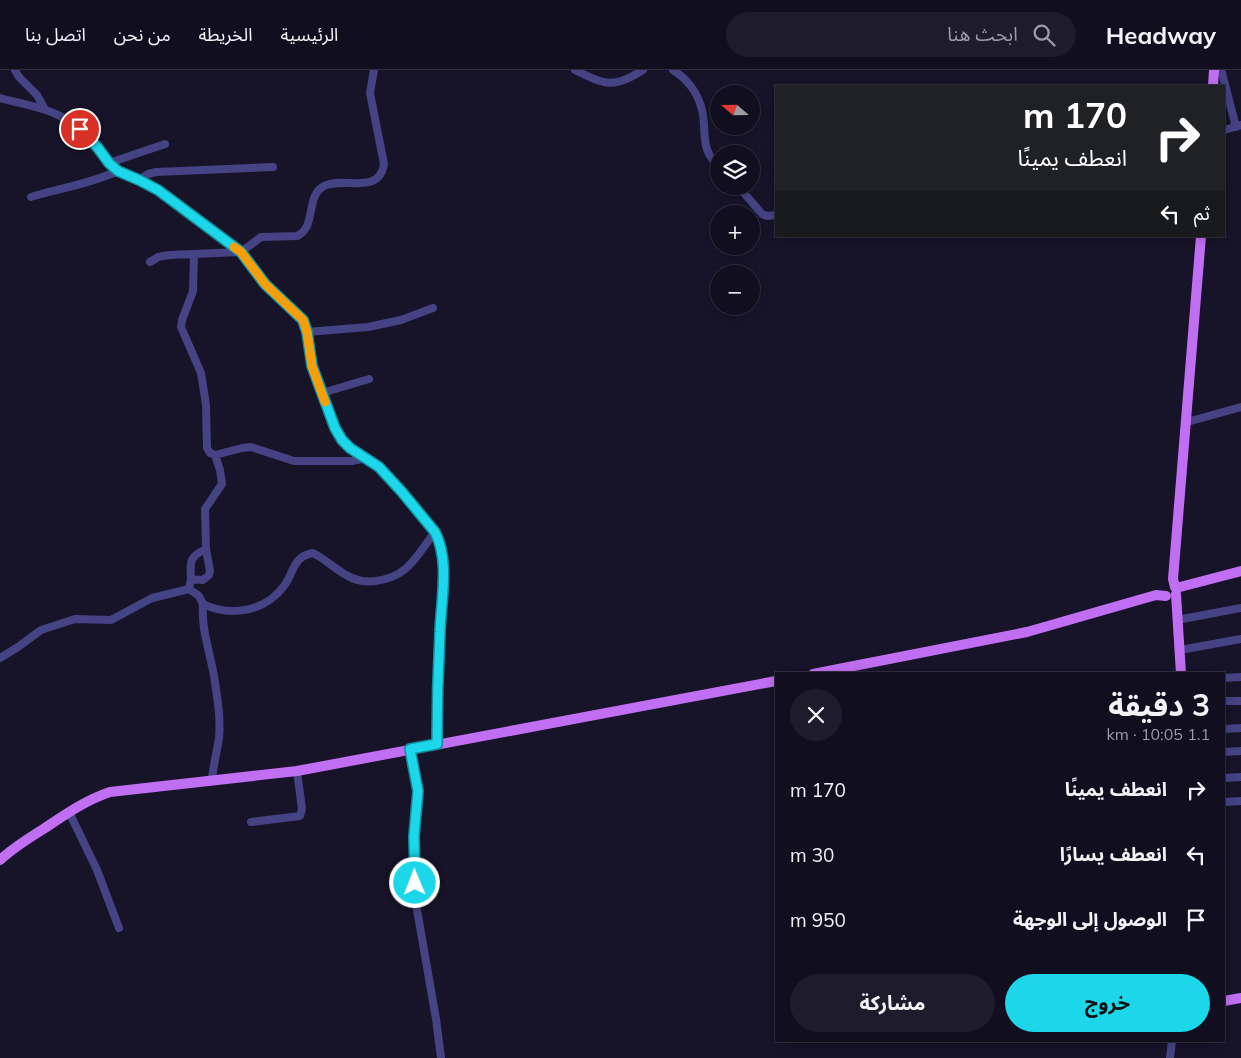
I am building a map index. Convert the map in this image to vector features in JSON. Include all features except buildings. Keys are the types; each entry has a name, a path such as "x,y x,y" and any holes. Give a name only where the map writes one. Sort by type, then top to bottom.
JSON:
{"main road":[{"path":"1213,85 1218,71"},
{"path":"1181,672 1177,620 1171,592 1187,422 1201,237"},
{"path":"823,672 1027,632 1238,573"},
{"path":"0,860 11,850 69,812 95,797 110,792 297,771 775,681"},
{"path":"1225,1001 1241,998"}],"street":[{"path":"15,70 19,77 37,95 44,108"},
{"path":"150,262 164,255 241,252 261,237 297,236 302,234 308,227 315,196 319,189 326,184 336,182 368,183 378,178 384,164 370,93 374,70"},
{"path":"575,70 589,77 616,84 626,81 643,70"},
{"path":"672,70 686,81 694,91 703,114 707,153 710,156"},
{"path":"1218,71 1223,85"},
{"path":"1225,89 1239,126 1225,130"},
{"path":"0,98 44,108 59,115 80,129 118,171 158,190 241,252 265,284 303,320 307,332 312,366 335,428 342,440 379,467 435,532 438,539 443,584 437,744"},
{"path":"109,163 165,144"},
{"path":"139,180 148,174 156,172 273,166"},
{"path":"31,197 99,180 118,171"},
{"path":"746,195 762,214 767,216 775,215"},
{"path":"194,254 194,291 181,327 201,373 206,405 207,448 210,453 215,455 251,447 294,460 352,462 366,458"},
{"path":"307,332 368,327 401,320 433,308"},
{"path":"322,393 369,379"},
{"path":"1187,422 1241,407"},
{"path":"191,579 203,580 209,575 210,566 206,548 205,509 222,484 215,455"},
{"path":"202,604 235,612 242,612 260,605 282,589 299,558 313,553 352,579 366,582 392,578 403,572 414,561 435,532"},
{"path":"189,589 193,555 206,548"},
{"path":"0,658 18,648 37,632 50,626 75,619 111,620 152,598 189,589 199,596 202,604 203,625 213,674 219,722 212,780"},
{"path":"1177,620 1241,608"},
{"path":"1180,650 1241,639"},
{"path":"1225,678 1241,677"},
{"path":"1225,701 1241,701"},
{"path":"1225,729 1241,728"},
{"path":"410,749 418,791 414,836 415,898 441,1058"},
{"path":"1225,752 1241,751"},
{"path":"251,822 300,816 302,810 297,771"},
{"path":"1225,778 1241,776"},
{"path":"1225,802 1241,801"},
{"path":"69,812 97,870 119,928"},
{"path":"1170,1058 1172,1042"}],"slow traffic":[{"path":"234,247 241,252 265,284 303,320 307,332 312,366 325,402"}],"route":[{"path":"80,129 118,171 158,190 241,252 265,284 303,320 307,332 312,366 335,428 342,440 350,448 379,467 435,532 442,562 443,584 437,744 410,749 418,791 414,836 415,883"}]}
